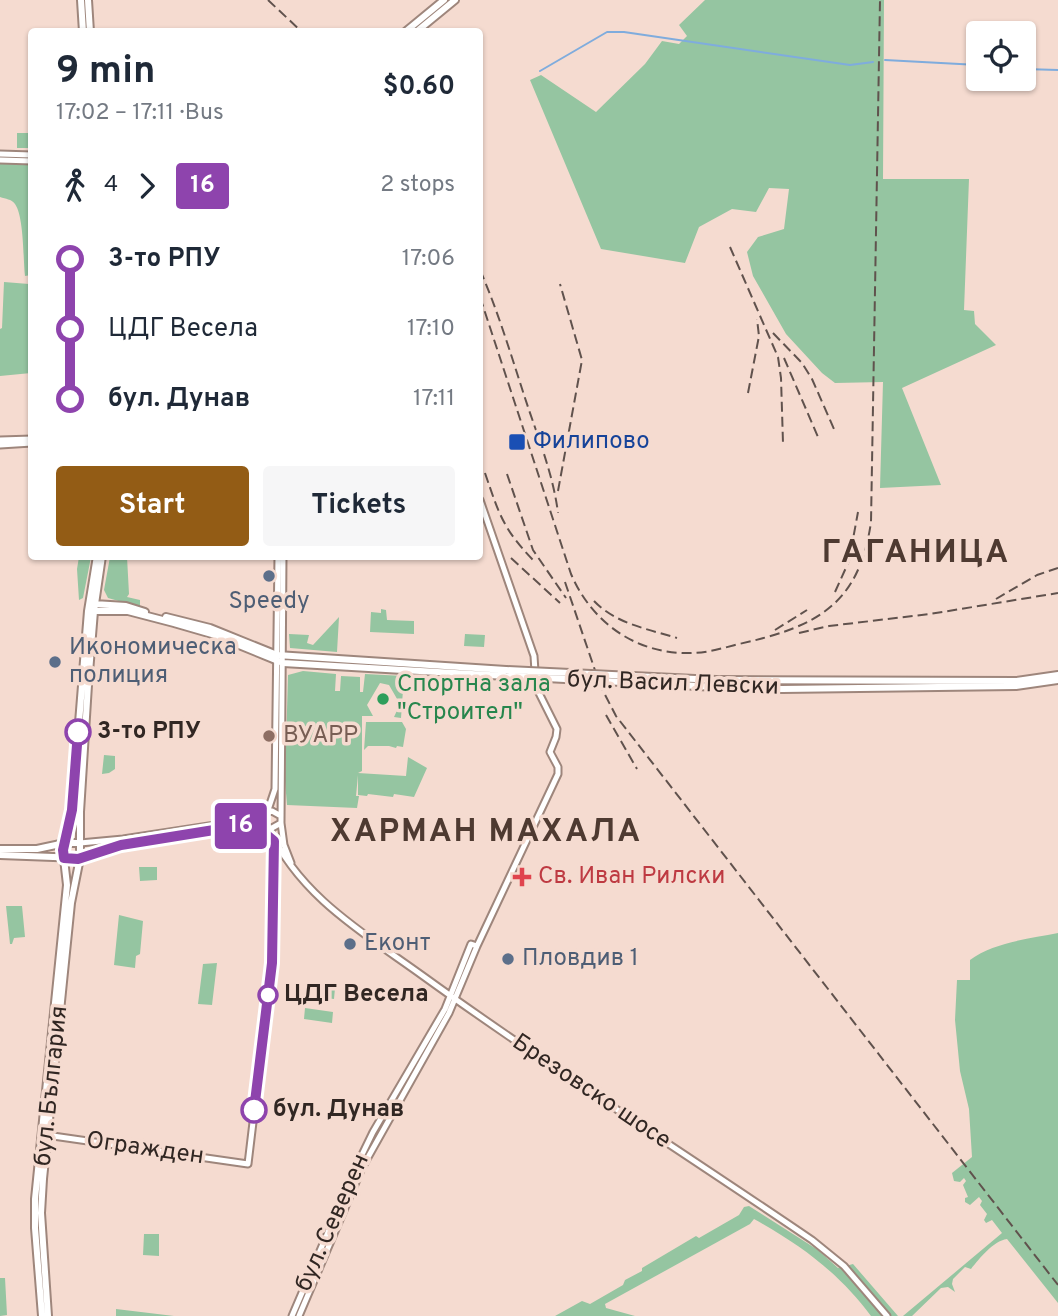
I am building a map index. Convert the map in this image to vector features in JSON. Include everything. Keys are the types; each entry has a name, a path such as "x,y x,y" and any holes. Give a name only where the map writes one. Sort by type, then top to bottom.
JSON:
{"main road":[{"path":"410,28 444,0"},
{"path":"420,28 455,0"},
{"path":"83,28 85,2"},
{"path":"85,2 89,28"},
{"path":"0,157 28,155"},
{"path":"0,157 28,160"},
{"path":"0,443 28,441"},
{"name":"бул. Северен","path":"299,1316 362,1168 453,998 474,945 558,774 557,764 550,752 557,729 536,687 533,654 483,509"},
{"path":"42,1316 34,1212 44,1135 67,885 63,850 72,810 97,560"},
{"path":"80,843 91,607 101,560"},
{"path":"0,855 80,858 121,845 245,825 277,827 281,819 278,560"},
{"path":"266,813 275,789 283,560"},
{"name":"бул. Васил Левски","path":"91,607 128,611 198,630 280,659 716,683 1016,681 1058,677"},
{"path":"0,849 37,849 65,843 124,839 235,822 275,811 281,819"},
{"name":"Брезовско шосе","path":"266,813 268,828 283,857 314,894 329,907 453,998 812,1240 844,1266 887,1316"},
{"name":"Брезовско шосе","path":"281,819 284,845 294,869"},
{"path":"245,825 262,831 274,841 274,861 283,857"},
{"name":"бул. България","path":"48,1316 41,1213 44,1135 80,843"},
{"name":"Огражден","path":"44,1135 248,1164 272,963 274,861"},
{"name":"бул. Северен","path":"292,1316 368,1144 453,998"}],"green space":[{"path":"705,0 884,0 883,179 969,179 964,310 974,311 975,324 996,345 902,388 941,485 880,488 883,382 835,383 822,373 786,334 753,276 747,252 758,237 784,229 789,189 769,188 756,212 732,209 699,227 685,263 601,249 530,80 541,75 596,112 645,64 662,41 679,44 687,36 679,25"},
{"path":"17,133 28,133 28,148 17,148"},
{"path":"0,163 28,165 28,276 25,276 18,210 12,201 0,197"},
{"path":"4,282 28,284 28,373 0,376"},
{"path":"78,560 90,560 83,598 79,600"},
{"path":"109,560 127,560 127,597 140,600 140,607 108,598 104,590"},
{"path":"381,609 386,610 387,620 414,621 414,634 370,632 371,612 381,613"},
{"path":"339,617 337,652 290,648 289,634 309,635 307,643 313,645"},
{"path":"465,634 485,635 484,647 464,646"},
{"path":"303,671 336,674 335,691 340,691 341,676 360,677 360,692 363,692 365,674 404,676 401,718 394,717 400,704 389,685 380,683 367,705 373,716 362,716 362,771 358,773 406,776 408,757 427,768 414,797 394,794 393,797 358,795 358,775 357,808 287,805 285,781 288,675"},
{"path":"366,722 402,722 406,729 403,747 368,746 364,750"},
{"path":"104,755 115,756 115,769 102,774"},
{"path":"139,867 157,867 157,880 140,881"},
{"path":"6,906 22,906 25,937 14,938 12,944 10,944"},
{"path":"119,915 143,921 140,954 136,956 135,968 114,965"},
{"path":"1058,933 1058,1303 1007,1239 992,1246 971,1269 965,1267 953,1279 955,1292 948,1287 941,1288 912,1316 903,1316 1002,1233 992,1220 986,1223 984,1220 987,1214 980,1205 982,1201 979,1197 970,1205 965,1202 968,1197 963,1185 966,1181 964,1178 960,1182 954,1181 952,1173 972,1157 969,1109 960,1071 955,1020 957,980 970,980 970,960 979,954 1012,942"},
{"path":"217,963 212,1005 198,1004 203,964"},
{"path":"318,986 335,988 334,999 317,997"},
{"path":"305,1008 333,1012 332,1023 304,1019"},
{"path":"749,1206 818,1250 838,1268 853,1264 898,1316 871,1316 846,1286 818,1261 754,1219 750,1224 605,1304 606,1308 635,1316 555,1316 582,1301 590,1304 623,1285 625,1280 642,1271 642,1268 696,1236 699,1238 739,1215 744,1207"},
{"path":"144,1234 159,1234 159,1256 143,1255"},
{"path":"0,1278 5,1278 7,1315 0,1316"},
{"path":"116,1309 174,1316 116,1316"}],"waterway":[{"path":"540,71 607,32 624,32 850,65 873,62"},
{"path":"885,60 966,64"},
{"path":"1036,69 1058,70"}],"railway":[{"path":"268,0 298,28"},
{"path":"483,306 571,574 580,592 604,621 635,642 672,652 698,653 790,630 829,608 844,593 856,574 865,551 871,522 880,0"},
{"path":"730,247 778,357 783,443"},
{"path":"483,278 544,454 558,513"},
{"path":"558,491 582,360 560,284"},
{"path":"748,393 759,336 757,319"},
{"path":"773,333 802,363 834,429"},
{"path":"784,358 818,437"},
{"path":"485,473 503,520 515,540 534,561"},
{"path":"507,474 533,550 566,598"},
{"path":"835,592 849,561 858,512"},
{"path":"511,558 560,603"},
{"path":"996,599 1037,575 1058,568"},
{"path":"565,582 600,685 616,716 1058,1285"},
{"path":"799,633 829,626 930,614 1058,593"},
{"path":"594,601 622,620 677,638"},
{"path":"775,630 807,610"},
{"path":"606,715 637,769"}],"bus line":[{"name":"16","path":"78,732 72,810 63,850 64,858 78,859 121,845 245,825 262,831 274,841 272,963 254,1110"}],"place":[{"name":"Филипово","path":"517,442"},
{"name":"Speedy","path":"269,576"},
{"name":"Икономическа полиция","path":"55,662"},
{"name":"Спортна зала \"Строител\"","path":"383,699"},
{"name":"3-то РПУ","path":"78,732"},
{"name":"ВУАРР","path":"269,736"},
{"name":"Св. Иван Рилски","path":"522,877"},
{"name":"Еконт","path":"350,944"},
{"name":"Пловдив 1","path":"508,959"},
{"name":"ЦДГ Весела","path":"268,995"},
{"name":"бул. Дунав","path":"254,1110"}],"district":[{"name":"ГАГАНИЦА","path":"916,554"},
{"name":"ХАРМАН МАХАЛА","path":"486,833"}]}
